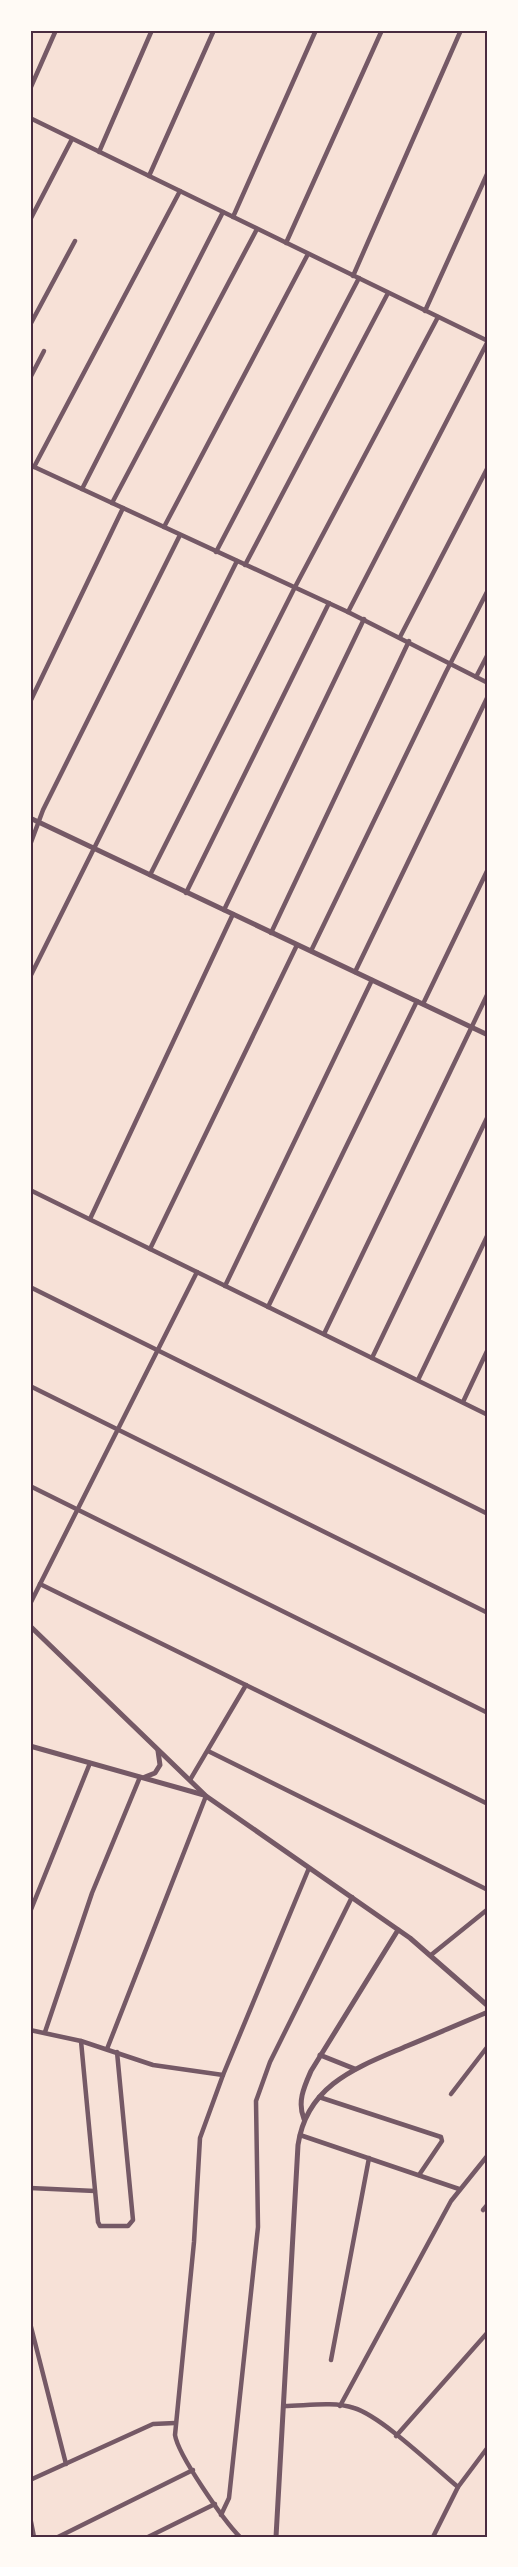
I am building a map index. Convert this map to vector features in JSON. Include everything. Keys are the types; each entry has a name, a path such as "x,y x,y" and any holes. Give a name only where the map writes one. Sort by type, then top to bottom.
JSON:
{"street":[{"path":"30,89 56,30"},
{"path":"99,152 152,30"},
{"path":"149,176 214,30"},
{"path":"233,217 316,30"},
{"path":"286,243 382,30"},
{"path":"216,552 356,277 461,30"},
{"path":"30,118 488,341 348,612"},
{"path":"30,220 72,139"},
{"path":"425,311 488,172"},
{"path":"180,191 32,466 409,641 488,683"},
{"path":"82,489 223,212"},
{"path":"112,503 256,229"},
{"path":"30,325 75,241"},
{"path":"164,527 308,254"},
{"path":"245,565 388,293"},
{"path":"150,875 295,587 438,317"},
{"path":"30,378 44,351"},
{"path":"400,637 488,467"},
{"path":"30,702 123,508"},
{"path":"30,844 43,810 180,535"},
{"path":"30,977 237,561"},
{"path":"311,951 450,663 488,590"},
{"path":"186,892 329,603"},
{"path":"224,910 364,620"},
{"path":"271,933 409,641"},
{"path":"476,677 488,654"},
{"path":"355,972 488,696"},
{"path":"30,818 488,1035"},
{"path":"268,1307 488,869"},
{"path":"90,1219 233,914"},
{"path":"150,1249 297,945"},
{"path":"225,1286 372,980"},
{"path":"324,1334 488,993"},
{"path":"372,1358 488,1116"},
{"path":"30,1191 488,1415"},
{"path":"418,1380 488,1234"},
{"path":"30,1604 197,1272"},
{"path":"30,1287 488,1514"},
{"path":"463,1402 488,1349"},
{"path":"30,1386 488,1613"},
{"path":"30,1486 488,1713"},
{"path":"40,1584 488,1804"},
{"path":"30,1626 206,1796 398,1929 431,1955 488,2007"},
{"path":"190,1780 246,1684"},
{"path":"30,1746 206,1796"},
{"path":"140,1777 158,1770 161,1760 156,1747"},
{"path":"208,1751 488,1890"},
{"path":"30,1912 90,1763"},
{"path":"45,2032 92,1893 140,1777"},
{"path":"107,2049 206,1796"},
{"path":"240,2537 221,2515 176,2441 175,2423 194,2242 200,2138 223,2074 309,1868"},
{"path":"221,2515 229,2498 258,2227 256,2102 270,2062 352,1897"},
{"path":"431,1955 488,1909"},
{"path":"304,2119 301,2106 302,2096 320,2055 398,1929"},
{"path":"276,2537 300,2135 304,2119 319,2097 355,2068 488,2012"},
{"path":"30,2030 81,2041 153,2065 223,2074"},
{"path":"81,2041 100,2226 132,2224 130,2180 117,2052"},
{"path":"451,2094 488,2046"},
{"path":"320,2055 355,2068"},
{"path":"319,2097 441,2137 442,2141 419,2175"},
{"path":"300,2135 459,2189"},
{"path":"340,2406 459,2189 488,2155"},
{"path":"331,2360 369,2158"},
{"path":"30,2188 95,2192"},
{"path":"483,2210 488,2204"},
{"path":"30,2323 66,2464"},
{"path":"396,2436 488,2332"},
{"path":"284,2406 340,2406 360,2410 458,2487"},
{"path":"30,2480 153,2424 175,2423"},
{"path":"433,2537 458,2487 488,2447"},
{"path":"58,2537 193,2470"},
{"path":"148,2537 215,2504"},
{"path":"30,2517 34,2537"}]}
